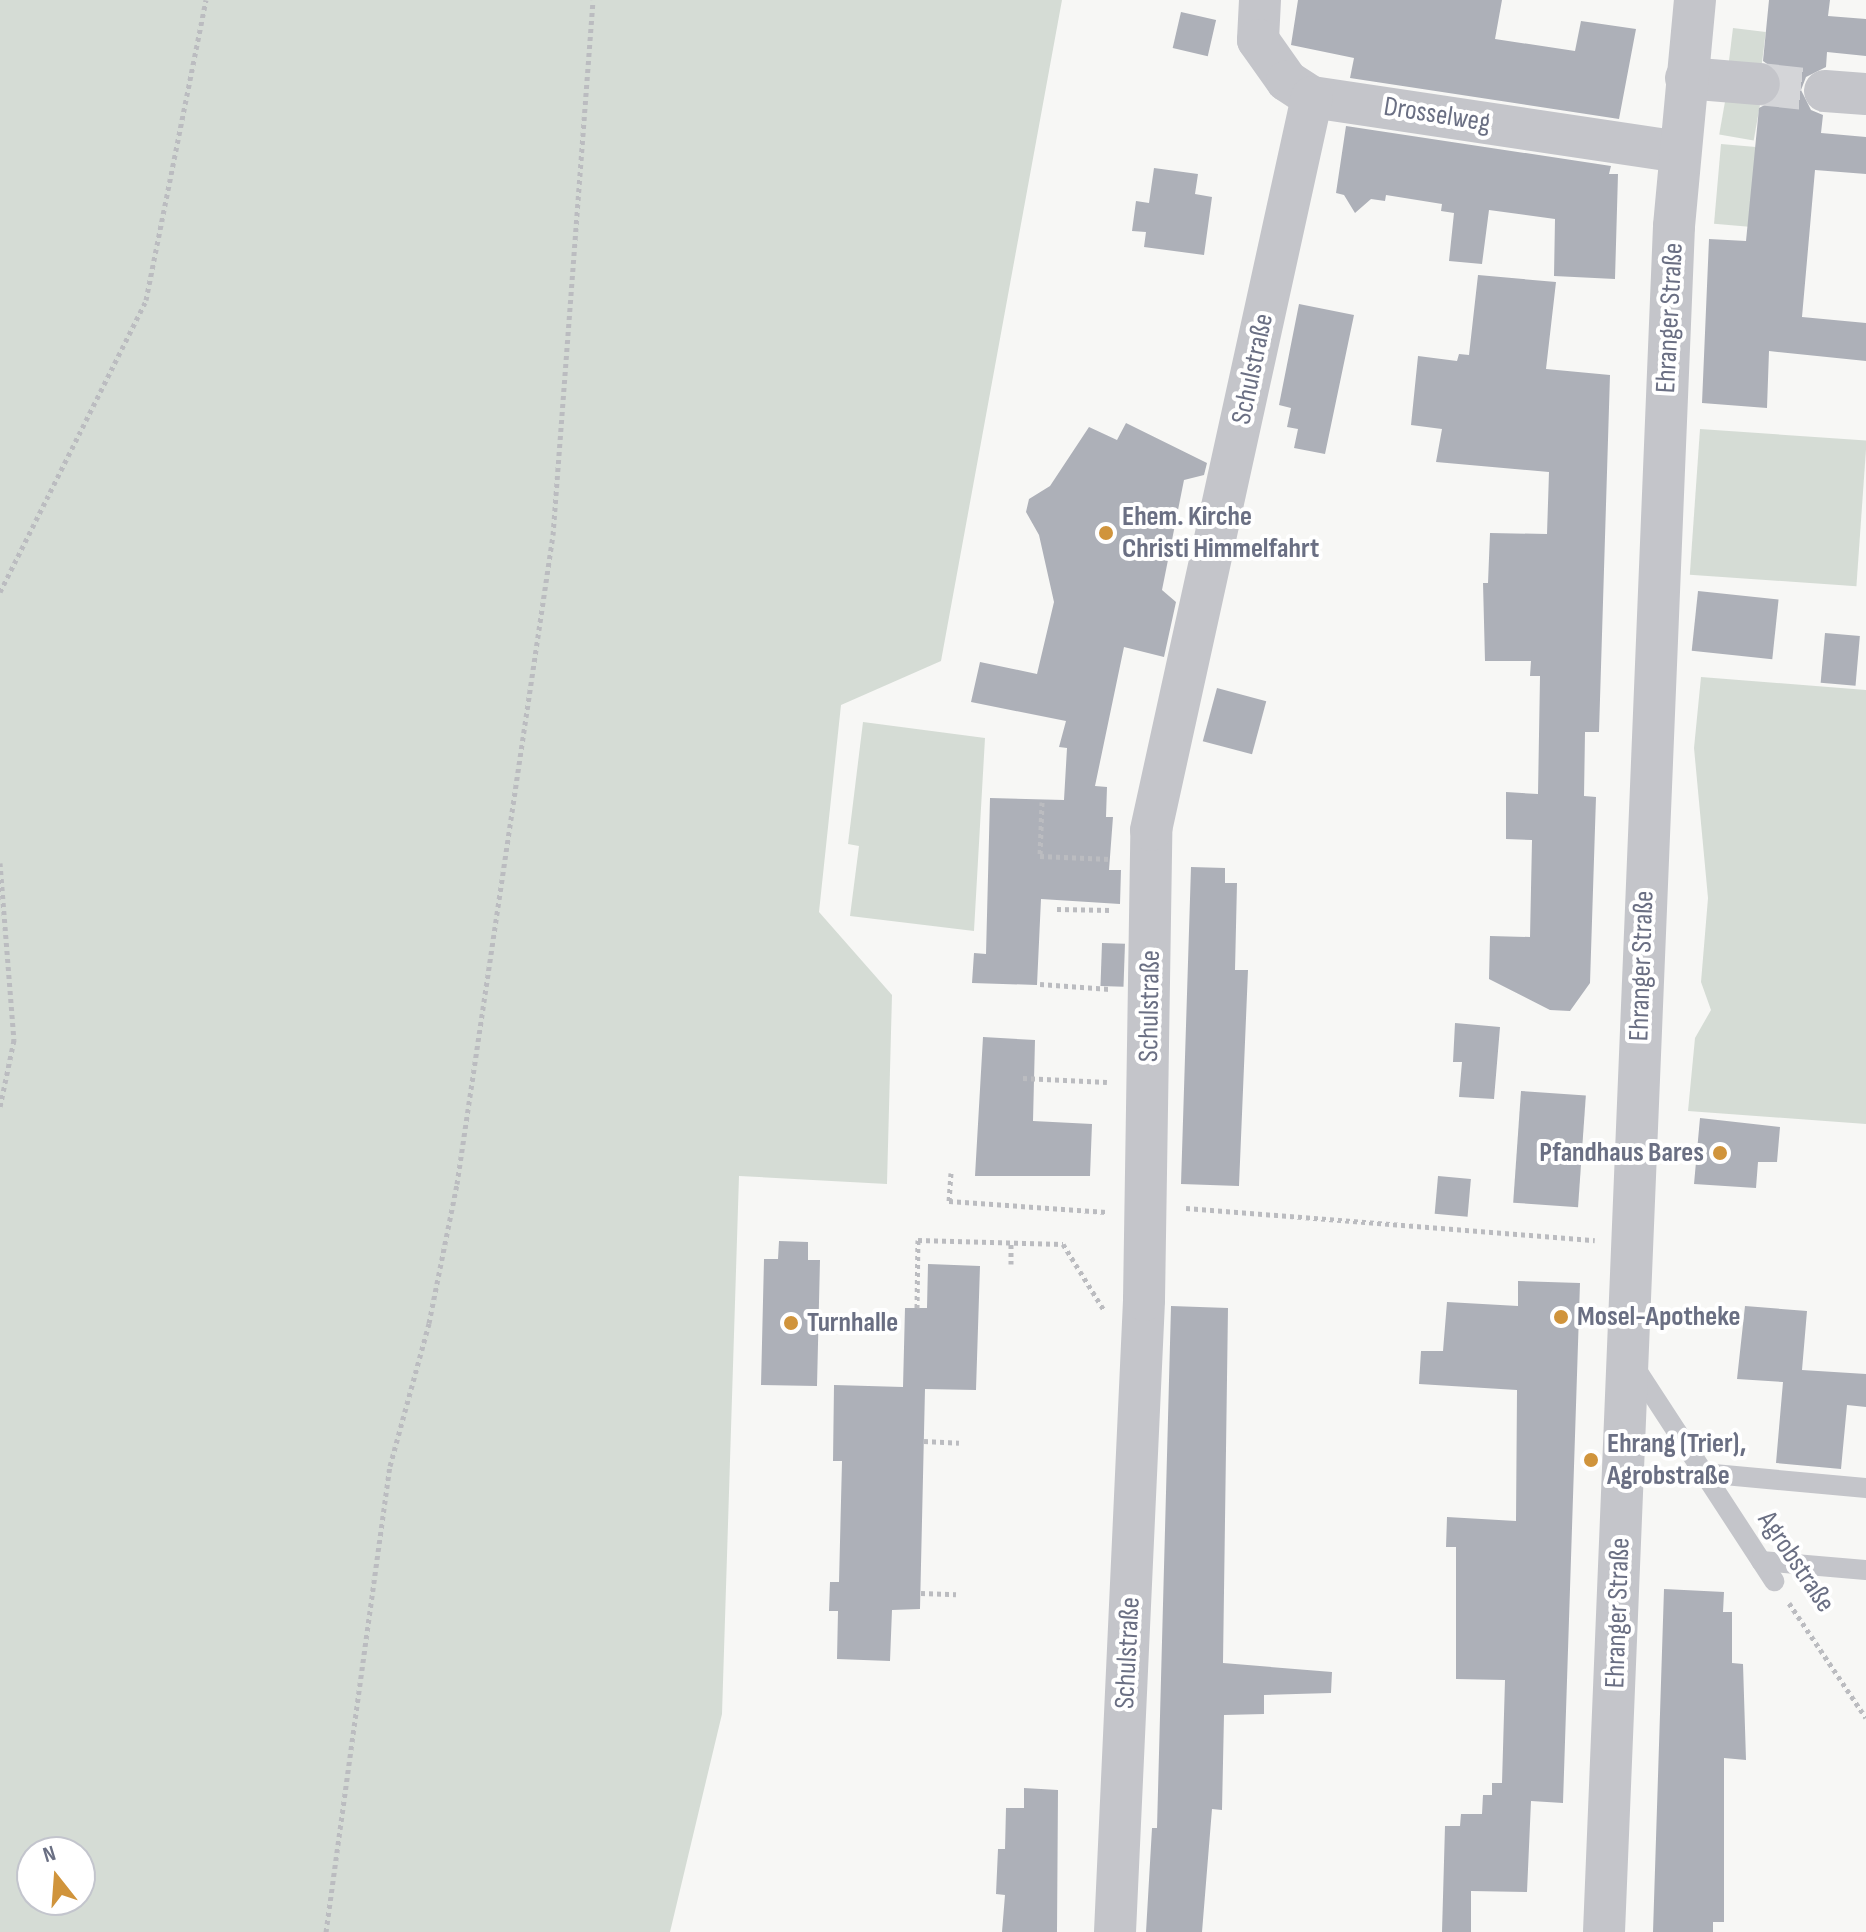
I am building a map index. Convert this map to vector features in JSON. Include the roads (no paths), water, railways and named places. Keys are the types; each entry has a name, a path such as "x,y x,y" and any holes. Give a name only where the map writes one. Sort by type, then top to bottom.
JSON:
{"street":[{"name":"Drosselweg","path":"1260,0 1258,40 1287,81 1312,97 1680,152"},
{"name":"Ehranger Straße","path":"1604,1932 1631,1243 1680,152 1695,0"},
{"path":"1686,78 1759,84"},
{"path":"1825,91 1866,94"},
{"name":"Schulstraße","path":"1115,1932 1145,1210 1151,830 1312,97"}],"lane":[{"name":"Agrobstraße","path":"1628,1356 1774,1581"},
{"path":"1703,1473 1866,1488"},
{"path":"1761,1561 1866,1570"}],"tunnel":[{"path":"1759,84 1825,91"}],"place":[{"name":"Ehem. Kirche Christi Himmelfahrt","path":"1106,533"},
{"name":"Pfandhaus Bares","path":"1720,1153"},
{"name":"Mosel-Apotheke","path":"1561,1317"},
{"name":"Turnhalle","path":"791,1323"},
{"name":"Ehrang (Trier), Agrobstraße","path":"1591,1460"}]}
